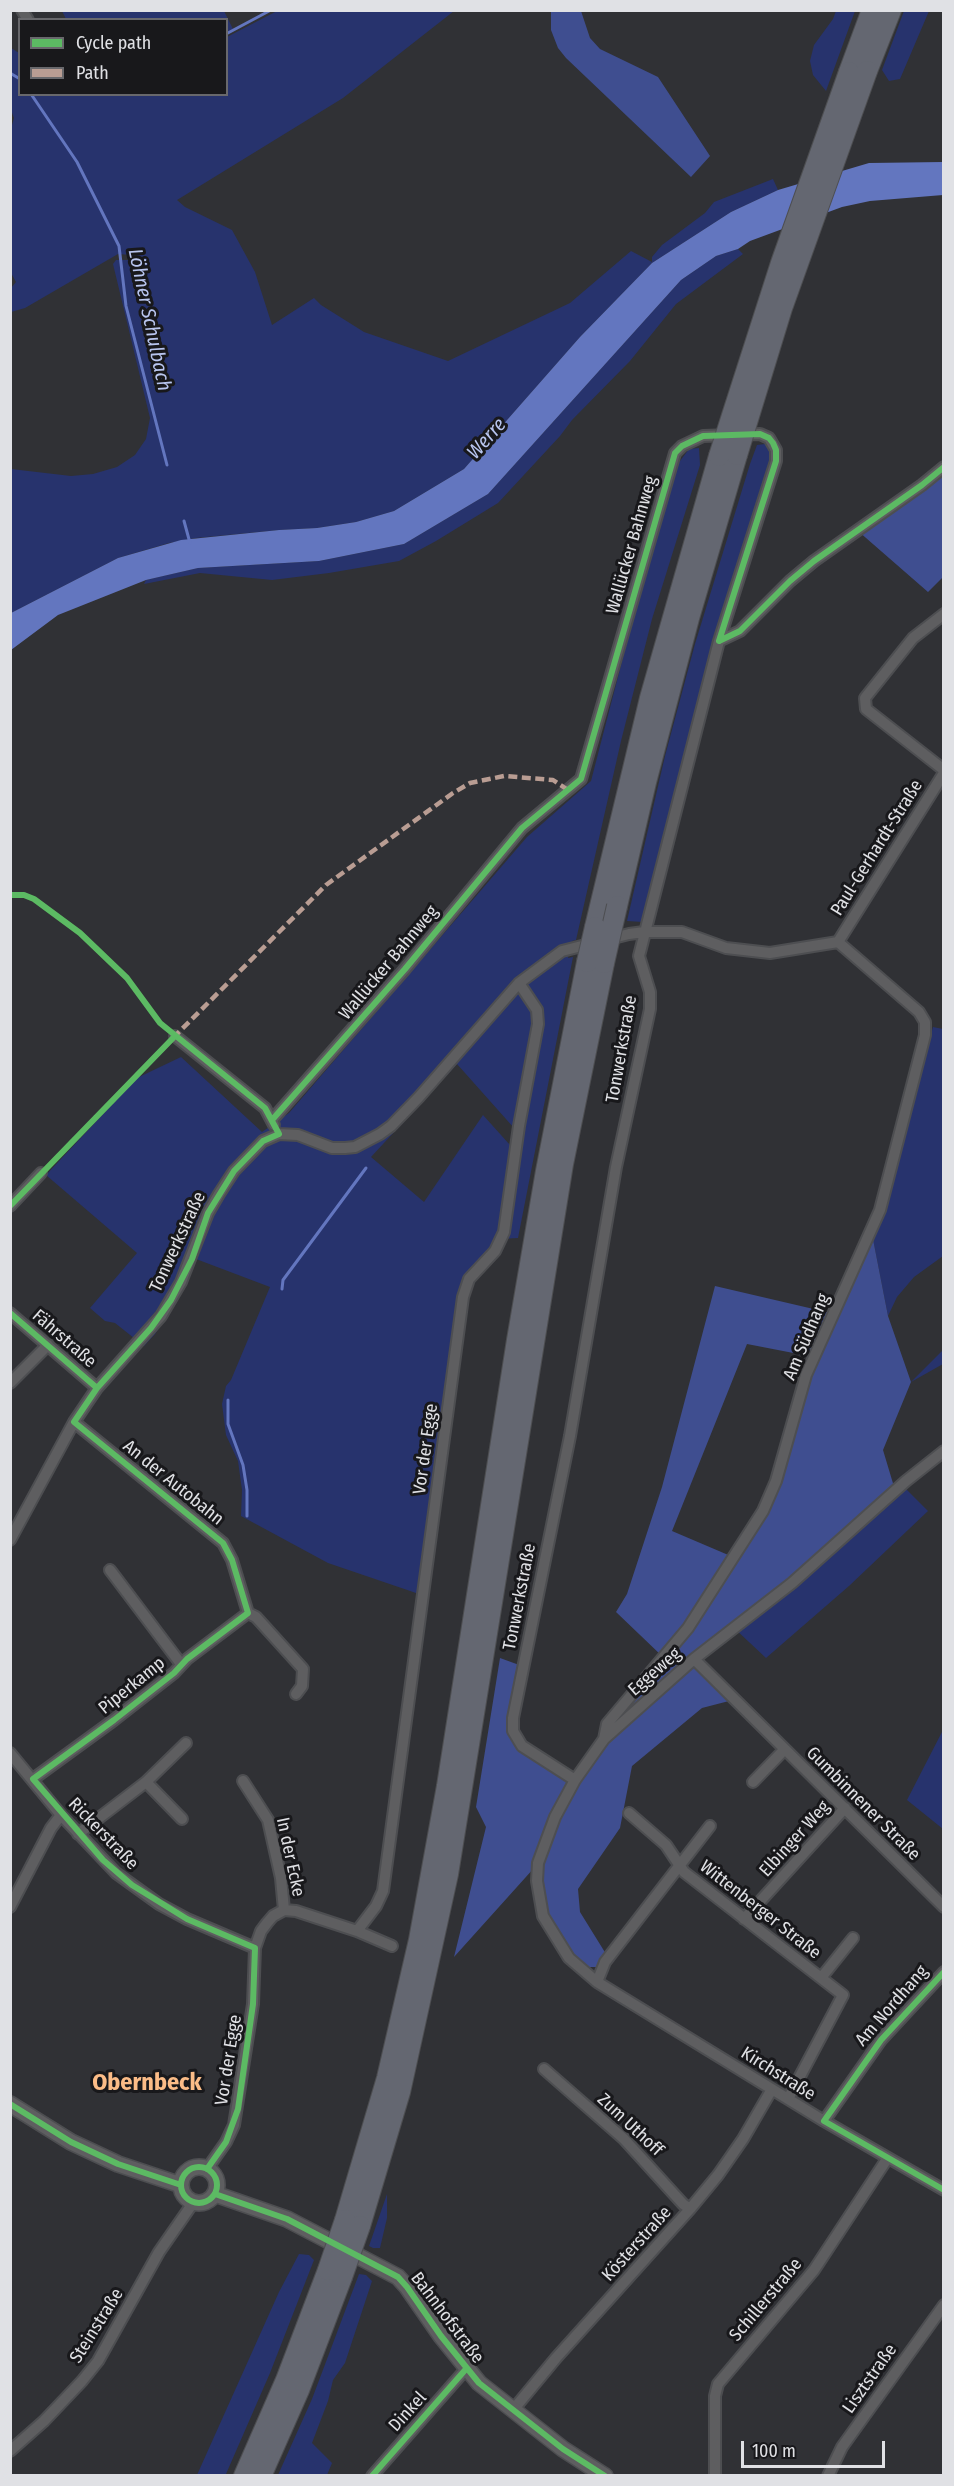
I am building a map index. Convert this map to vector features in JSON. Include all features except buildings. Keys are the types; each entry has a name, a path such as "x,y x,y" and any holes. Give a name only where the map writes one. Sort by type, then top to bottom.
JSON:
{"highway":[{"path":"261,2475 299,2390 335,2273 400,2092 448,1874 596,962 595,927 650,698 728,455 782,308 858,71 872,10"},
{"path":"858,71 891,10"},
{"path":"596,962 617,906 728,455"},
{"path":"244,2475 335,2273"}],"street":[{"name":"Wallücker Bahnweg","path":"272,1120 405,969 522,828 581,779 670,463 675,453 682,446 703,436 760,434 769,438 773,443 776,450 776,461 719,641 644,932"},
{"path":"719,641 740,631 790,581 814,561 944,467"},
{"path":"944,614 913,638 865,698 866,710 944,771"},
{"name":"Paul-Gerhardt-Straße","path":"838,942 944,771"},
{"path":"175,1035 265,1108 279,1134 298,1135 332,1148 355,1147 391,1126 519,983 562,951 644,932 682,932 726,948 770,953 838,942"},
{"name":"Tonwerkstraße","path":"575,1780 522,1746 513,1731 513,1719 570,1436 616,1167 650,1009 648,986 639,956 644,932"},
{"name":"Am Südhang","path":"604,1739 607,1724 688,1628 763,1511 776,1481 806,1375 880,1210 925,1035 925,1022 919,1012 838,942"},
{"name":"Vor der Egge","path":"357,1931 376,1906 383,1891 463,1297 469,1279 495,1251 504,1232 519,1126 538,1024 537,1010 519,983"},
{"name":"Tonwerkstraße","path":"10,1540 74,1422 97,1388 151,1328 171,1300 192,1259 208,1213 234,1171 263,1141 279,1134"},
{"path":"10,1206 41,1173"},
{"name":"Fährstraße","path":"10,1313 97,1388"},
{"path":"10,1383 48,1345"},
{"name":"An der Autobahn","path":"74,1422 223,1543 232,1560 248,1613"},
{"name":"Eggeweg","path":"597,1982 568,1958 543,1916 537,1881 538,1863 555,1817 575,1780 604,1739 694,1659 792,1583 906,1481 944,1451"},
{"name":"Piperkamp","path":"110,1570 181,1664"},
{"path":"248,1613 256,1617 303,1669 302,1686 296,1694"},
{"name":"Piperkamp","path":"33,1779 114,1720 174,1673 181,1664 248,1613"},
{"name":"Gumbinnener Straße","path":"694,1659 944,1907"},
{"path":"78,1834 147,1782 186,1743"},
{"name":"Gumbinnener Straße","path":"753,1782 784,1750"},
{"name":"Rickerstraße","path":"10,1753 61,1815 117,1873 159,1904 187,1919 255,1948"},
{"name":"In der Ecke","path":"243,1781 268,1820 281,1878 284,1910"},
{"path":"147,1782 182,1819"},
{"name":"Elbinger Weg","path":"744,1919 845,1808"},
{"name":"Wittenberger Straße","path":"628,1813 666,1845 684,1872 843,1995 788,2099"},
{"path":"10,1907 51,1828 61,1815"},
{"name":"Wittenberger Straße","path":"597,1982 605,1962 710,1826"},
{"path":"284,1910 296,1911 357,1931 392,1946"},
{"name":"Vor der Egge","path":"207,2169 226,2142 238,2109 253,2004 255,1948 261,1931 273,1916 284,1910"},
{"name":"Wittenberger Straße","path":"821,1978 853,1938"},
{"name":"Am Nordhang","path":"824,2121 881,2040 944,1972"},
{"name":"Kirchstraße","path":"597,1982 824,2121 944,2190"},
{"name":"Zum Uthoff","path":"544,2069 624,2139 690,2209"},
{"name":"Kösterstraße","path":"513,2410 556,2358 690,2209 731,2158 772,2089"},
{"path":"10,2104 78,2146 118,2164 181,2185"},
{"name":"Schillerstraße","path":"715,2475 715,2396 718,2384 814,2270 887,2158"},
{"path":"202,2167 207,2169 217,2183 215,2194 202,2203 192,2203 184,2196 181,2185 185,2173 190,2169 202,2167"},
{"name":"Bahnhofstraße","path":"215,2194 287,2219 398,2277 419,2301 466,2369 479,2383 563,2449 601,2475"},
{"name":"Steinstraße","path":"10,2451 44,2421 98,2361 159,2252 192,2203"},
{"name":"Lisztstraße","path":"828,2475 842,2447 944,2305"},
{"name":"Dinkel","path":"372,2475 466,2369"}],"shaded area":[{"path":"62,11 224,11 228,18 66,18"},
{"path":"277,11 454,11 343,98 177,200 185,207 232,230 255,272 272,325 314,298 321,305 364,332 448,361 570,303 631,251 652,262 652,257 662,245 705,213 714,202 773,179 778,190 731,212 652,263 580,337 464,469 394,511 356,522 317,528 196,538 169,543 118,558 11,613 11,469 71,476 93,474 117,467 135,455 146,439 150,418 113,264 116,260 130,260 131,255 118,254 25,308 11,312 11,288 16,282 10,271 10,132 14,118 11,110 11,48 18,52 18,96 228,96 228,36"},
{"path":"551,11 581,11 590,38 600,49 658,77 710,156 691,177 566,58 558,48 551,30"},
{"path":"836,11 855,11 826,91 813,75 810,61 814,45 833,19"},
{"path":"904,11 929,11 900,79 889,81 882,70"},
{"path":"228,19 233,29 228,32"},
{"path":"943,162 943,195 870,201 842,207 716,256 681,280 488,494 404,544 319,561 198,568 146,580 58,615 11,650 11,613 118,558 181,540 317,528 356,522 394,511 464,469 580,337 652,263 731,212 778,190 869,163"},
{"path":"738,249 743,254 676,304 630,361 572,420 498,503 436,541 399,561 329,573 272,580 200,573 144,584 146,580 198,568 319,561 404,544 488,494 681,280 716,256"},
{"path":"765,444 773,453 773,461 643,922 627,921 665,756 695,644 750,464 757,445"},
{"path":"699,448 700,465 652,619 621,741 576,940 572,941 568,958 573,957 518,1238 499,1239 467,1277 419,1594 328,1563 241,1516 242,1490 238,1461 226,1435 222,1404 226,1386 231,1380 270,1287 196,1259 189,1279 155,1334 144,1346 115,1323 105,1321 90,1308 137,1253 46,1175 137,1078 181,1057 262,1132 289,1113 527,837 591,781 665,495 674,469 689,449","holes":["457,1064 522,1137 519,1155 483,1115 424,1202 371,1157"]},
{"path":"943,471 943,577 928,592 858,531"},
{"path":"933,1027 943,1029 943,1256 914,1277 897,1297 888,1316 872,1234"},
{"path":"872,1234 888,1316 911,1382 883,1450 895,1490 791,1582 690,1661 729,1701 702,1708 632,1766 620,1828 578,1889 580,1912 606,1954 598,1967 585,1967 571,1956 546,1915 540,1881 543,1858 454,1957 486,1827 476,1807 500,1658 522,1666 509,1732 514,1743 524,1751 577,1779 608,1727 689,1629 764,1511 814,1357 747,1344 672,1531 733,1557 663,1657 616,1612 627,1594 662,1487 715,1286 835,1314"},
{"path":"943,1350 943,1364 911,1382"},
{"path":"901,1484 928,1511 849,1586 766,1658 733,1627"},
{"path":"943,1730 943,1829 907,1800"},
{"path":"387,2194 387,2218 380,2248 373,2248 369,2246"},
{"path":"299,2254 309,2255 314,2260 270,2373 226,2474 197,2475 279,2292"},
{"path":"359,2274 366,2275 372,2281 345,2363 333,2380 328,2401 312,2443 332,2463 327,2475 278,2475 312,2399"}],"waterway":[{"path":"228,33 271,10"},
{"name":"Löhner Schulbach","path":"10,73 18,78"},
{"name":"Löhner Schulbach","path":"32,96 77,162 119,246 126,306 167,465"},
{"name":"Löhner Schulbach","path":"184,521 190,543"},
{"path":"282,1289 283,1280 366,1168"},
{"path":"228,1400 228,1424 243,1465 247,1490 247,1516"}],"marked path":[{"path":"173,1038 326,885 453,793 470,783 504,776 553,780 568,790"}],"cycle path":[{"path":"272,1120 405,969 522,828 581,779 675,453 682,446 703,436 760,434 769,438 773,443 776,450 776,461 719,641"},
{"path":"719,641 740,631 790,581 814,561 944,467"},
{"path":"10,895 24,895 34,899 80,933 127,978 160,1023 265,1108 279,1134 263,1141 234,1171 208,1213 192,1259 171,1300 151,1328 97,1388 74,1422 223,1543 232,1560 248,1613 187,1659 174,1673 114,1720 33,1779 103,1860 132,1885 187,1919 255,1948 253,2004 238,2109 226,2142 207,2169"},
{"path":"10,1206 175,1036"},
{"path":"10,1313 97,1388"},
{"path":"944,1972 881,2040 824,2121 944,2190"},
{"path":"10,2104 71,2142 118,2164 181,2185"},
{"path":"199,2167 212,2172 217,2185 212,2198 199,2203 186,2198 181,2185 186,2172 199,2167"},
{"path":"215,2194 287,2219 398,2277 479,2383 563,2449 605,2476"},
{"path":"372,2476 466,2369"}],"district":[{"name":"Obernbeck","path":"147,2083"}],"water label":[{"name":"Werre","path":"487,439"}]}
